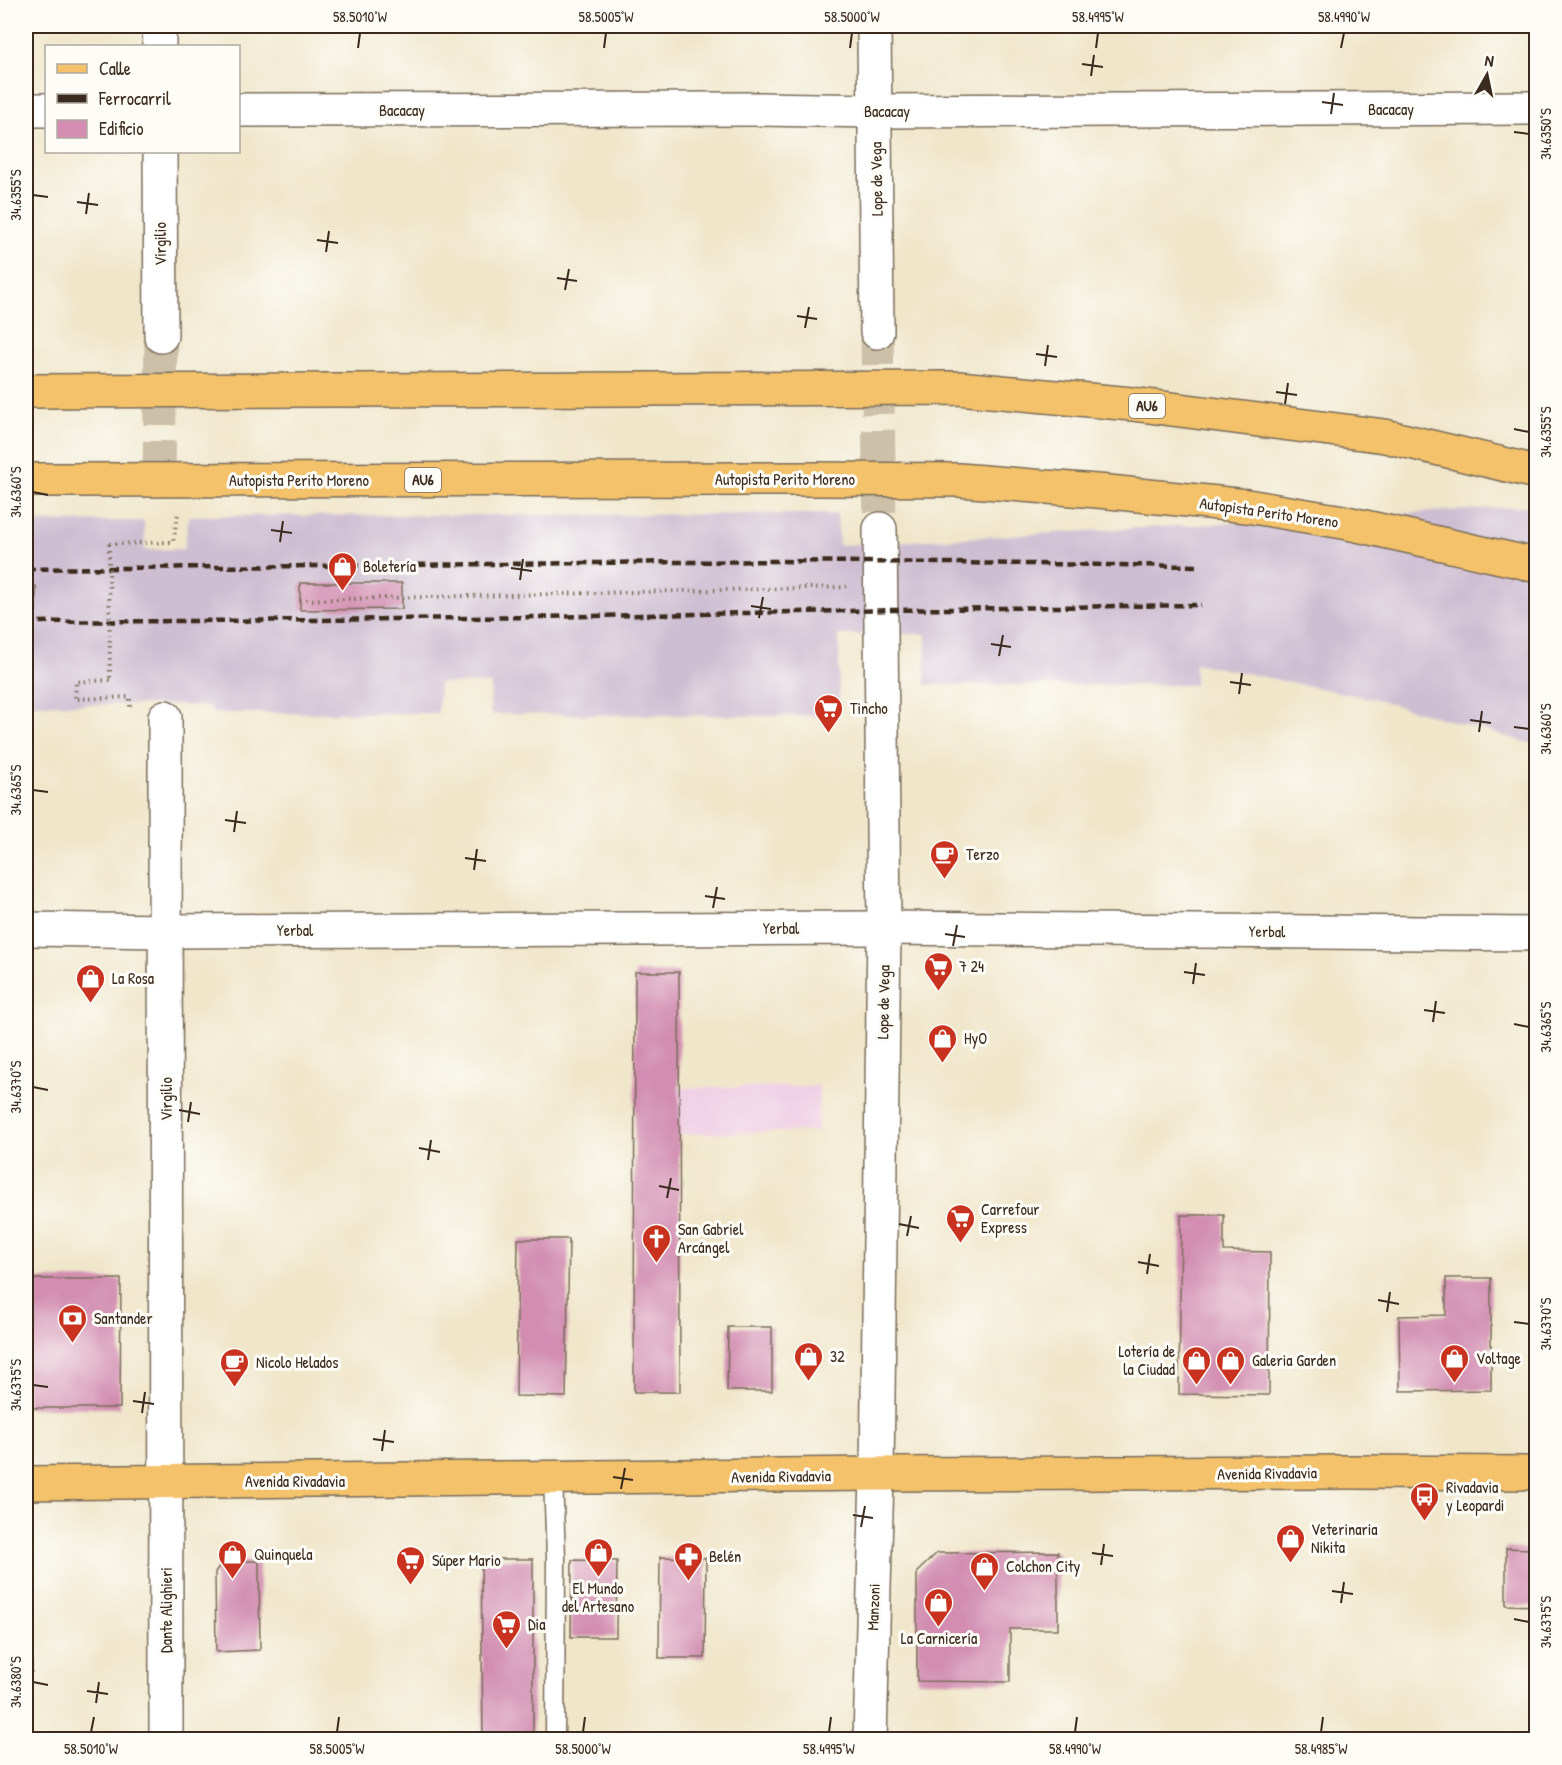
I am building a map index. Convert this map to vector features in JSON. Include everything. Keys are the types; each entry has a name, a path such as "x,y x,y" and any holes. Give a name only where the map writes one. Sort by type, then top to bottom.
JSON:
{"main road":[{"name":"AU6","path":"26,391 958,388 1131,405 1385,436 1536,472"},
{"name":"Autopista Perito Moreno","path":"26,480 959,480 1247,506 1343,522 1536,566"},
{"name":"Avenida Rivadavia","path":"26,1484 878,1474 1536,1473"}],"street":[{"path":"159,26 159,45"},
{"name":"Lope de Vega","path":"874,26 877,332"},
{"name":"Bacacay","path":"240,110 875,111 1536,108"},
{"path":"26,110 45,110"},
{"name":"Virgilio","path":"160,153 161,336"},
{"name":"Lope de Vega","path":"878,1474 884,928 880,529"},
{"name":"Virgilio","path":"165,717 166,1481"},
{"name":"Yerbal","path":"26,929 165,931 884,928 1536,934"},
{"name":"Manzoni","path":"870,1740 878,1474"},
{"name":"Dante Alighieri","path":"166,1481 166,1740"}],"lane":[{"path":"553,1479 555,1740"}],"path":[{"path":"130,697 75,699 76,682 110,680 109,544 173,542"},
{"path":"300,600 880,586"}],"shaded area":[{"path":"1536,506 1536,745 1374,699 1195,663 1195,685 925,685 926,634 839,635 839,716 490,714 491,684 439,683 438,713 212,713 211,707 187,705 26,704 26,522 144,521 145,550 184,549 189,516 837,514 839,545"},
{"path":"819,1086 818,1131 679,1134 678,1088"}],"building":[{"path":"300,583 402,583 402,609 300,610"},
{"path":"26,586 36,586 36,611 26,611"},
{"name":"San Gabriel Arcángel","path":"635,972 679,972 680,1392 634,1392"},
{"path":"1181,1215 1224,1215 1224,1251 1270,1252 1269,1395 1179,1394"},
{"path":"518,1239 569,1239 566,1397 516,1396"},
{"path":"1446,1278 1491,1278 1491,1390 1400,1391 1399,1316 1446,1315"},
{"name":"Santander","path":"26,1279 121,1279 120,1408 26,1408"},
{"path":"728,1327 772,1327 772,1391 727,1391"},
{"path":"1506,1548 1530,1549 1536,1557 1536,1606 1506,1605"},
{"path":"1058,1552 1058,1629 1010,1629 1010,1682 917,1681 917,1572 937,1553"},
{"path":"660,1557 706,1558 705,1658 659,1658"},
{"name":"Dia","path":"481,1559 533,1559 533,1740 483,1740"},
{"path":"572,1560 617,1561 616,1637 571,1637"},
{"path":"223,1561 259,1561 260,1650 216,1652 215,1572"},
{"path":"26,1562 31,1562 32,1672 26,1673"}],"tunnel":[{"path":"877,332 880,529"},
{"path":"159,474 161,336"}],"railway":[{"path":"26,569 779,561 1199,566"},
{"path":"26,622 493,618 1201,605"}],"place":[{"name":"Boletería","path":"342,592"},
{"name":"Tincho","path":"829,734"},
{"name":"Terzo","path":"945,880"},
{"name":"7 24","path":"938,992"},
{"name":"La Rosa","path":"91,1004"},
{"name":"HyO","path":"943,1064"},
{"name":"Carrefour Express","path":"960,1244"},
{"name":"San Gabriel Arcángel","path":"657,1264"},
{"name":"Santander","path":"73,1344"},
{"name":"32","path":"809,1382"},
{"name":"Voltage","path":"1455,1384"},
{"name":"Lotería de la Ciudad","path":"1196,1386"},
{"name":"Galeria Garden","path":"1231,1386"},
{"name":"Nicolo Helados","path":"235,1388"},
{"name":"Rivadavia y Leopardi","path":"1425,1522"},
{"name":"Veterinaria Nikita","path":"1290,1564"},
{"name":"El Mundo del Artesano","path":"598,1578"},
{"name":"Quinquela","path":"233,1580"},
{"name":"Belén","path":"688,1582"},
{"name":"Súper Mario","path":"411,1586"},
{"name":"Colchon City","path":"985,1592"},
{"name":"La Carnicería","path":"939,1628"},
{"name":"Dia","path":"507,1650"}]}
